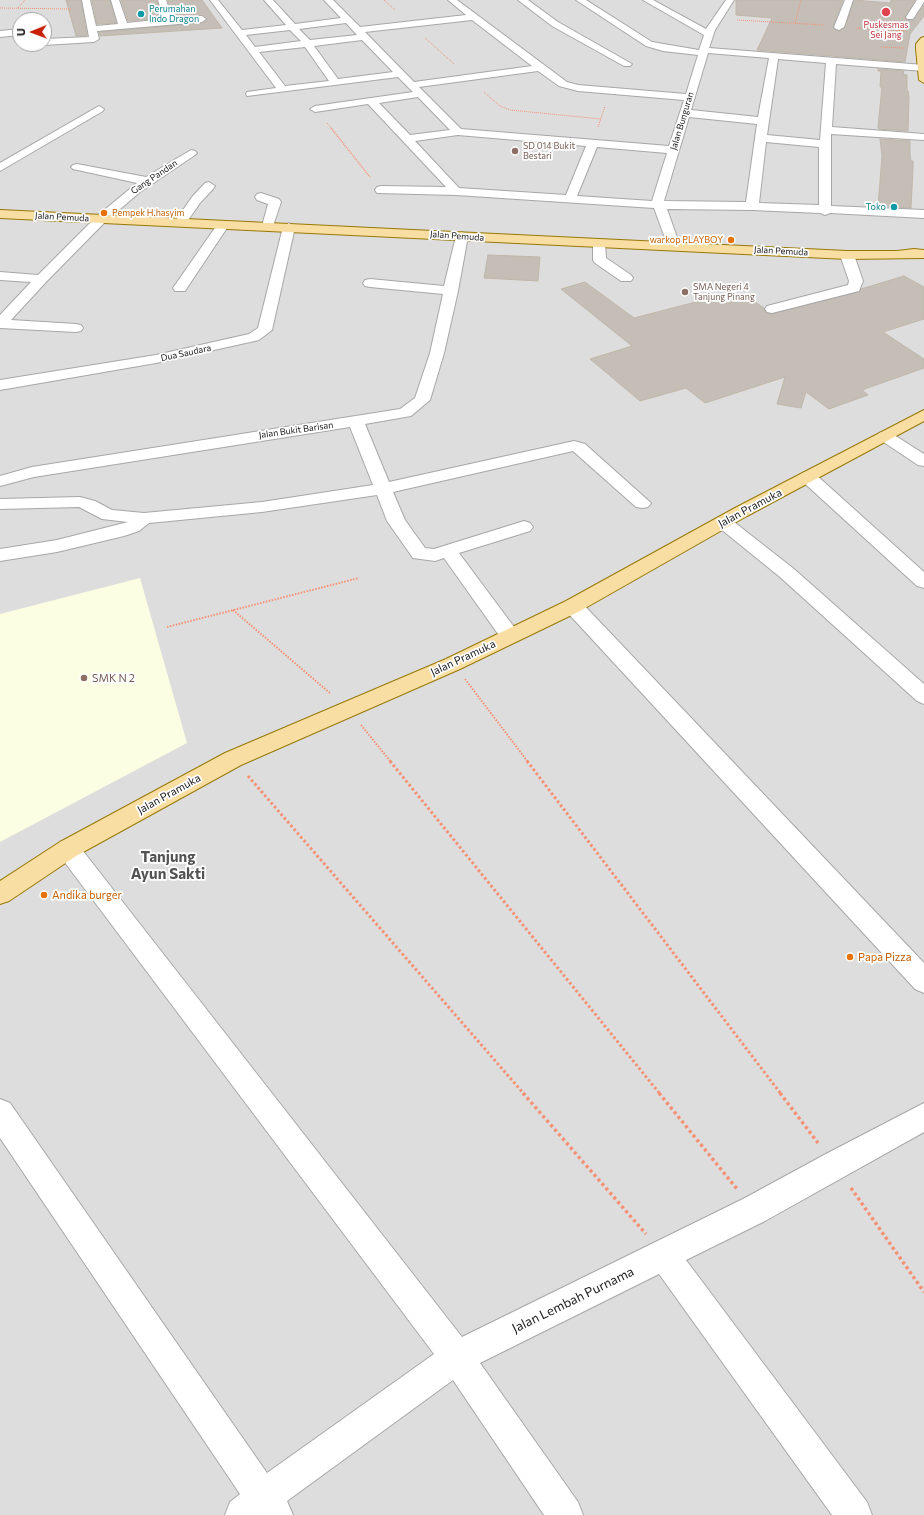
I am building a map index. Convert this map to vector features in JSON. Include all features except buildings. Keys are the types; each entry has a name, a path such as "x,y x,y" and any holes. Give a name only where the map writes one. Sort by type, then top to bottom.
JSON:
{"main road":[{"path":"924,40 921,44 924,80"},
{"name":"Jalan Pemuda","path":"0,214 847,255 921,252"},
{"name":"Jalan Pramuka","path":"0,894 68,849 233,758 453,664 573,606 723,522 924,415"}],"street":[{"path":"116,0 123,26"},
{"path":"162,0 169,21"},
{"path":"214,0 283,90"},
{"path":"268,0 308,44 335,82"},
{"path":"328,0 458,132"},
{"path":"452,0 563,84 578,88 689,97"},
{"path":"522,0 555,24 627,64"},
{"path":"580,0 649,44 663,48 923,68"},
{"path":"647,0 663,4 708,34"},
{"name":"Jalan Bunguran","path":"658,205 708,34 716,19 730,0"},
{"path":"839,27 849,0"},
{"path":"910,17 921,0"},
{"path":"52,42 94,39 89,28 86,4"},
{"path":"252,50 308,44 361,34 473,17"},
{"path":"89,28 202,19"},
{"path":"240,33 348,20"},
{"path":"0,34 12,33"},
{"path":"752,206 760,138 774,56"},
{"path":"825,211 825,144 831,61"},
{"path":"411,85 540,68"},
{"path":"251,94 400,74"},
{"path":"315,109 419,94"},
{"path":"371,101 456,191"},
{"path":"0,168 98,109"},
{"path":"685,113 763,121"},
{"path":"826,130 924,137"},
{"path":"408,139 458,132 673,150"},
{"path":"760,138 825,144"},
{"path":"570,199 592,143"},
{"name":"Gang Pandan","path":"1,324 41,279 100,219 146,181 191,152"},
{"path":"78,167 146,181"},
{"path":"180,223 196,200 209,186"},
{"path":"381,190 456,191 658,205 752,206 825,211 924,214"},
{"path":"261,197 275,202 268,226"},
{"path":"658,205 674,246"},
{"path":"180,288 223,225"},
{"name":"Dua Saudara","path":"0,385 156,359 254,337 265,330 289,227"},
{"name":"Jalan Bukit Barisan","path":"0,481 39,471 194,445 356,422 404,413 422,400 437,354 462,236"},
{"path":"599,244 600,260 626,278"},
{"path":"772,309 854,288 856,281 847,255"},
{"path":"0,276 41,279"},
{"path":"370,283 451,291"},
{"path":"1,324 76,328"},
{"path":"356,422 396,521 420,554 435,555 524,527"},
{"path":"885,436 924,461"},
{"path":"0,504 80,502 108,515 144,518 262,506 383,489 574,446 579,448 642,503"},
{"path":"808,477 924,582"},
{"path":"0,555 57,546 124,530 133,527 144,518"},
{"path":"723,522 787,573 924,696"},
{"path":"448,551 510,636"},
{"path":"573,606 924,981"},
{"path":"68,849 457,1357 565,1515"},
{"path":"0,1113 260,1509"},
{"name":"Jalan Lembah Purnama","path":"260,1509 457,1357 754,1210 924,1117"},
{"path":"664,1255 854,1515"}],"path":[{"path":"18,8 25,0"},
{"path":"795,24 801,0"},
{"path":"0,8 86,4"},
{"path":"716,19 909,31"},
{"path":"592,143 611,91"},
{"path":"315,109 381,190"},
{"path":"167,626 359,578"},
{"path":"233,610 348,708 754,1210"},
{"path":"453,664 834,1165 924,1292"},
{"path":"233,758 305,844 664,1255"}],"shaded area":[{"path":"0,0 924,0 924,1515 0,1515"},
{"name":"SMK N 2","path":"140,578 187,743 0,842 0,614"}],"place":[{"name":"Puskesmas Sei Jang","path":"886,12"},
{"name":"Perumahan Indo Dragon","path":"141,14"},
{"name":"SD 014 Bukit Bestari","path":"515,151"},
{"name":"Toko","path":"894,207"},
{"name":"Pempek H.hasyim","path":"104,213"},
{"name":"warkop PLAYBOY","path":"731,240"},
{"name":"SMA Negeri 4 Tanjung Pinang","path":"685,292"},
{"name":"SMK N 2","path":"84,678"},
{"name":"Andika burger","path":"44,895"},
{"name":"Papa Pizza","path":"850,957"}],"district":[{"name":"Tanjung Ayun Sakti","path":"168,866"}]}
